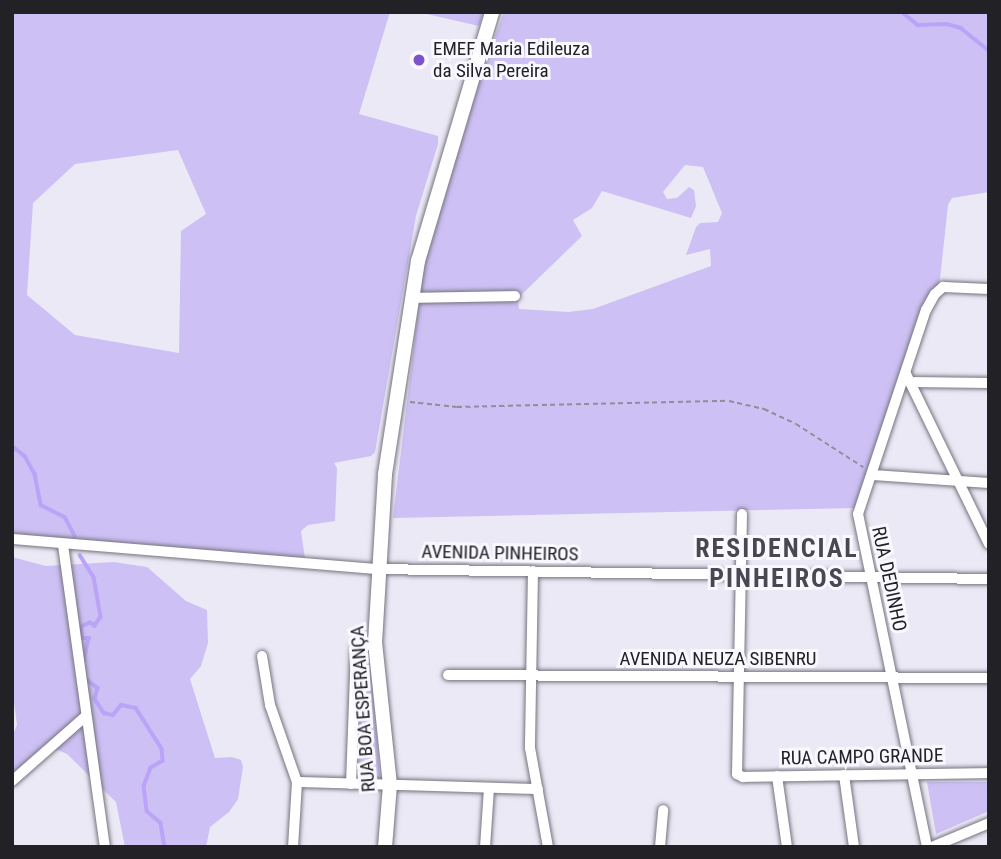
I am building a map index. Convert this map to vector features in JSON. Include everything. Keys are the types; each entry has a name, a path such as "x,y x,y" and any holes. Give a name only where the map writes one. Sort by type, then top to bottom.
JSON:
{"main road":[{"name":"RUA BOA ESPERANÇA","path":"385,847 390,785 375,643 377,569 386,474 411,298 426,230 492,12"}],"street":[{"name":"RUA DEDINHO","path":"930,847 912,775 858,519 908,378 926,310 940,288 989,289"},
{"path":"411,298 515,296"},
{"path":"989,383 908,378 956,482 989,544"},
{"path":"873,475 989,483"},
{"path":"736,677 742,514"},
{"name":"AVENIDA PINHEIROS","path":"12,539 377,569 989,579"},
{"path":"63,545 104,847"},
{"path":"533,571 530,748 548,847"},
{"path":"351,784 356,649 359,645 375,643"},
{"path":"262,656 270,705 297,782 293,847"},
{"name":"AVENIDA NEUZA SIBENRU","path":"448,675 989,678"},
{"name":"RUA CAMPO GRANDE","path":"736,677 737,774 743,777 989,773"},
{"path":"12,780 86,716"},
{"path":"844,775 854,847"},
{"path":"777,776 787,847"},
{"path":"297,782 538,789"},
{"path":"485,847 489,788"},
{"path":"660,847 663,810"},
{"path":"930,847 989,823"}],"path":[{"path":"398,400 457,407 729,401 764,409 796,424 873,475"}],"shaded area":[{"path":"12,12 390,12 359,114 438,136 438,144 416,216 375,452 371,456 334,463 337,468 335,521 308,525 301,531 305,559 12,535","holes":["178,150 206,214 181,231 179,353 75,335 27,295 33,203 75,164"]},
{"path":"418,12 484,12 479,26"},
{"path":"504,12 989,12 989,192 952,198 948,205 939,288 856,508 393,518 419,302 416,296 441,184","holes":["685,165 703,167 722,213 718,222 700,223 696,227 686,255 710,249 711,266 593,309 568,312 519,309 518,298 582,236 573,220 592,208 602,191 691,218 696,206 694,190 689,187 677,198 667,199 663,192"]},
{"path":"12,557 46,566 114,562 147,567 186,601 207,610 208,643 201,666 190,679 215,758 232,757 241,760 243,767 238,799 229,812 210,827 206,847 125,847 116,802 67,754 58,750 50,751 12,777 12,737 17,725 12,687"},
{"path":"362,670 371,670 380,778 358,777"},
{"path":"927,782 989,782 989,811 936,834"}],"waterway":[{"path":"902,12 918,25 947,24 961,28 989,51"},
{"path":"12,446 25,456 35,474 41,505 65,517 75,536"},
{"path":"80,555 94,577 101,617 95,626 90,623 81,627 82,638 89,638 84,661"},
{"path":"86,679 98,688 95,699 104,713 113,715 121,705 136,708 162,749 163,761 151,768 144,786 147,811 161,823 165,847"}],"place":[{"name":"EMEF Maria Edileuza da Silva Pereira","path":"419,60"}],"district":[{"name":"RESIDENCIAL PINHEIROS","path":"777,564"}]}
